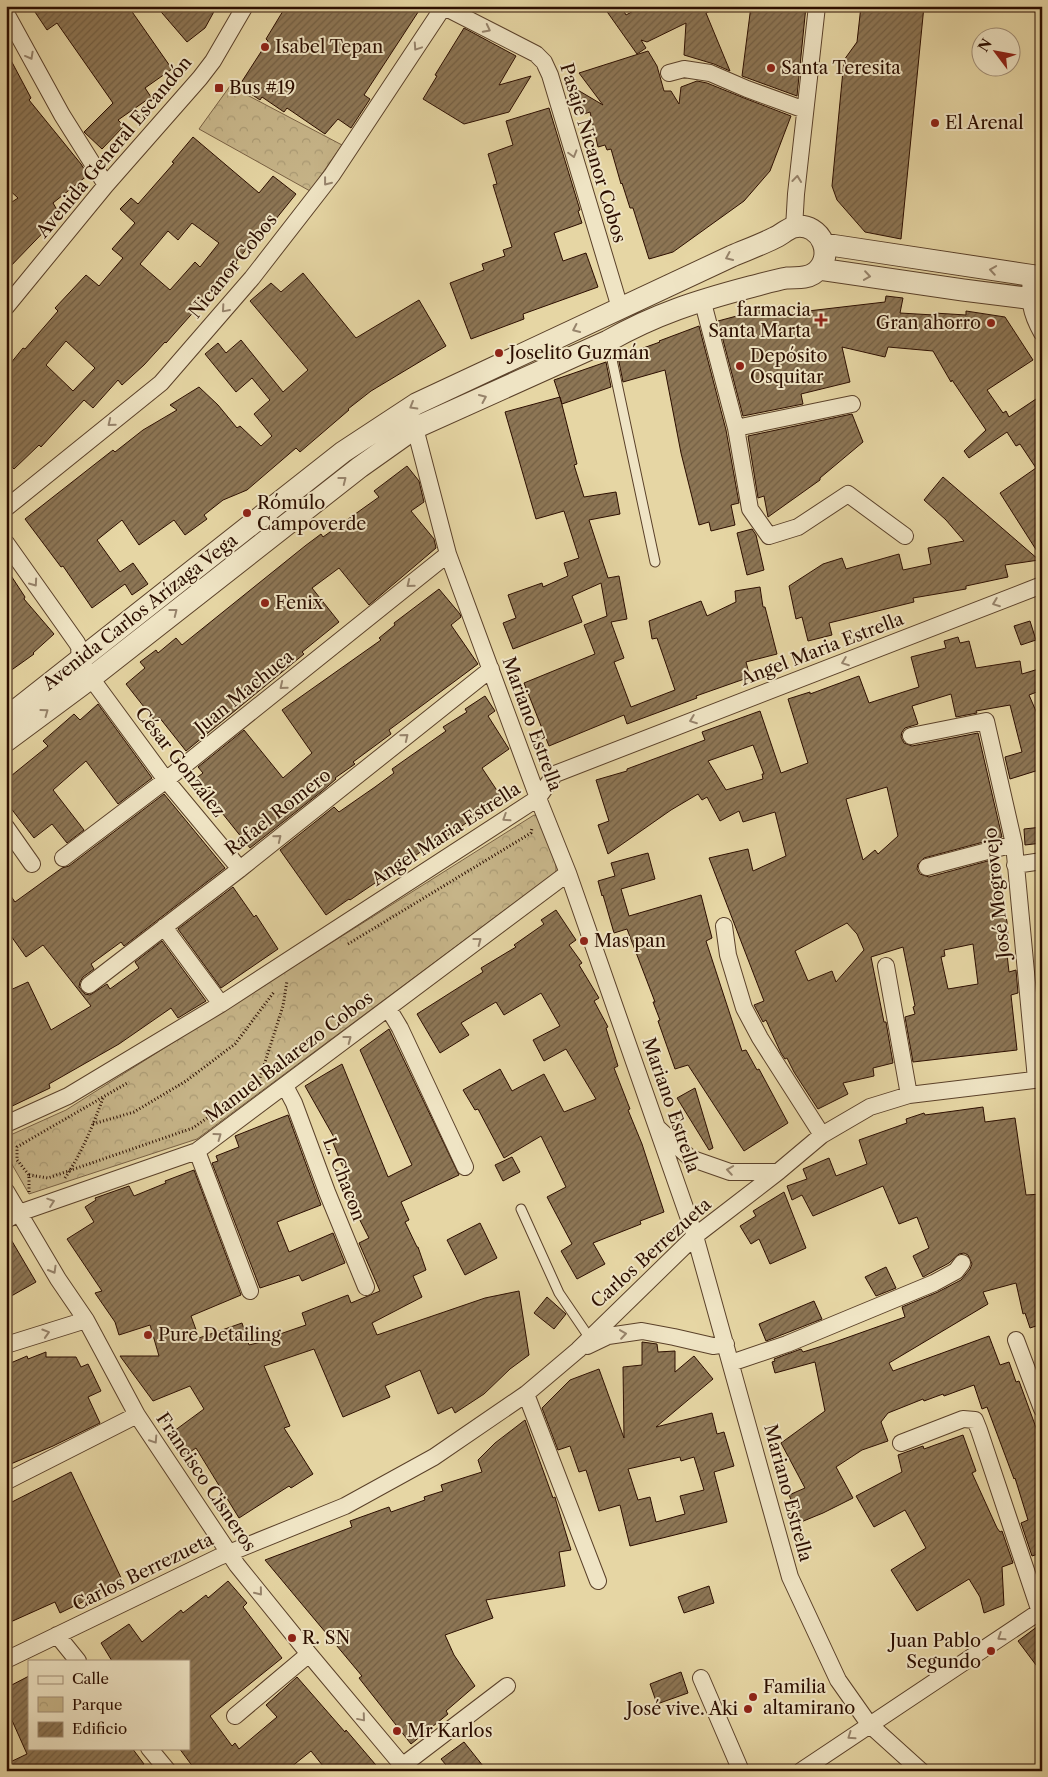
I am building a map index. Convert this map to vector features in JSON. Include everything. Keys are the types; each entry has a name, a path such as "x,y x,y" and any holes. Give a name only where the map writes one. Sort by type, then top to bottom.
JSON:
{"street":[{"name":"Avenida General Escandón","path":"6,307 106,186 200,78 244,6"},
{"path":"817,6 794,228 801,227 816,232 824,244 824,262 819,269"},
{"name":"Pasaje Nicanor Cobos","path":"444,7 536,54 544,62 550,75 620,308"},
{"name":"Nicanor Cobos","path":"6,508 161,383 252,278 332,175 444,7"},
{"path":"6,13 62,115 106,186"},
{"path":"669,73 684,69 710,73 805,110"},
{"name":"Avenida Carlos Arízaga Vega","path":"6,740 86,669 127,622 343,452 399,415 416,404 794,228"},
{"path":"824,244 1036,276 1034,319 1042,333"},
{"name":"Avenida Carlos Arízaga Vega","path":"6,718 86,669 415,428 608,341 659,315 702,299 787,278 807,277 819,269 1035,299"},
{"path":"702,299 736,428 750,509 769,536 798,527 848,494 905,536"},
{"path":"736,428 852,404"},
{"name":"Mariano Estrella","path":"415,428 448,554 538,798 568,873 695,1236 790,1576 838,1680 868,1724 921,1771"},
{"name":"César González","path":"6,543 77,643 86,669 166,780 240,869"},
{"name":"Juan Machuca","path":"63,858 166,780 448,554"},
{"name":"Angel Maria Estrella","path":"6,1124 68,1096 221,1004 538,798 555,774 1042,585"},
{"name":"Rafael Romero","path":"89,985 240,869 491,669"},
{"name":"José Mogrovejo","path":"911,736 986,722 1014,844 1039,1079"},
{"path":"6,827 32,864"},
{"path":"927,867 1014,844"},
{"path":"1015,865 1042,861"},
{"name":"Manuel Balarezo Cobos","path":"13,1216 197,1151 568,873"},
{"path":"724,926 728,955 744,1008 760,1038 822,1135"},
{"path":"164,927 221,1004"},
{"path":"886,966 910,1095"},
{"path":"388,1008 400,1028 465,1167"},
{"name":"Carlos Berrezueta","path":"6,1660 230,1553 345,1506 434,1458 526,1394 578,1350 695,1236 778,1172 822,1135 870,1107 910,1095 1039,1079"},
{"name":"L. Chacon","path":"285,1086 294,1103 366,1287"},
{"path":"658,1128 690,1158 730,1172 778,1172"},
{"path":"197,1151 250,1291"},
{"name":"Francisco Cisneros","path":"6,1191 13,1216 86,1320 137,1415 238,1565 404,1768"},
{"path":"731,1363 787,1344 934,1283 956,1271 962,1263"},
{"path":"6,1345 86,1320"},
{"name":"Carlos Berrezueta","path":"578,1350 608,1336 642,1331 712,1346 726,1344"},
{"path":"1016,1340 1042,1409"},
{"path":"526,1394 598,1581"},
{"path":"7,1481 137,1415"},
{"path":"801,1771 868,1724 1041,1611 975,1420 963,1419 901,1443"},
{"path":"57,1636 77,1660"},
{"path":"235,1716 309,1654"},
{"path":"701,1678 740,1771"},
{"path":"404,1768 507,1686"},
{"path":"150,1750 162,1769"}],"lane":[{"path":"608,341 655,562"},
{"path":"521,1209 559,1293 590,1337"}],"path":[{"path":"536,840 531,833 538,798"},
{"path":"346,946 531,833"},
{"path":"259,1081 283,1006 288,975"},
{"path":"282,984 295,976"},
{"path":"93,1124 134,1112 193,1075 235,1044 277,987 269,992"},
{"path":"29,1175 48,1178 193,1128 267,1076"},
{"path":"13,1216 29,1194 29,1175 17,1160 17,1147 136,1077"},
{"path":"57,1200 61,1183 71,1170 93,1124 104,1092"}],"green space":[{"path":"230,86 342,145 310,191 199,129"},
{"path":"534,815 537,816 556,861 556,872 197,1139 29,1194 6,1154 6,1137 66,1110"}],"building":[{"path":"31,6 128,6 172,69 145,88 151,97 118,120 124,126 102,149 84,132 113,103 57,23 47,30"},
{"path":"156,6 217,6 205,28 187,42"},
{"path":"286,6 422,6 364,95 370,99 351,128 338,119 325,134 287,108 284,112 262,97 260,100 239,86 268,41 266,39"},
{"path":"603,6 621,6 626,15 643,6 721,6 706,13 730,71 684,55 686,23 647,42 641,40 646,48 637,54"},
{"path":"751,6 806,6 797,96 742,76"},
{"path":"861,6 924,6 901,239 865,232 837,200 832,186 844,60 857,42"},
{"path":"464,28 516,56 499,85 531,76 509,112 464,124 423,99 437,76 435,75"},
{"path":"6,51 31,98 29,100 88,175 53,203 60,215 6,271 6,206 18,198 6,187"},
{"path":"648,51 657,66 664,91 671,91 679,104 681,87 697,81 707,83 791,116 770,171 744,201 673,252 649,259 633,208 630,208 621,184 611,149 607,150 605,145 598,147 590,112 584,114 576,89 603,105 579,73"},
{"path":"549,108 580,210 578,211 582,223 554,233 563,261 586,253 598,287 523,314 524,319 471,339 450,283 484,270 482,264 505,256 503,250 512,247 493,185 497,184 488,154 513,145 506,121"},
{"path":"193,137 259,193 273,176 296,194 259,240 256,237 237,263 144,365 122,385 118,380 93,408 84,400 41,447 39,445 14,469 12,467 6,473 6,369 58,311 55,308 86,275 99,286 123,258 112,249 135,223 120,209 131,198 138,204 174,163 172,162","holes":["192,223 219,243 200,267 195,262 170,290 140,264 168,231 178,240","66,341 95,368 73,391 46,365"]},
{"path":"303,273 356,338 419,300 446,346 371,391 300,452 296,448 247,490 223,500 204,515 207,519 185,535 174,520 139,545 122,520 97,540 120,572 133,563 148,584 132,595 125,584 92,608 63,566 61,567 25,519 113,450 115,452 143,430 177,410 170,405 199,387 218,405 237,428 240,426 261,446 272,436 254,414 270,400 252,378 236,392 205,354 218,343 226,353 241,340 283,392 308,370 250,301 271,283 281,292"},
{"path":"886,296 903,298 900,313 966,315 966,311 1005,317 1033,360 987,390 1003,413 1006,411 1009,417 1042,395 1042,559 1000,493 1036,468 1020,444 1016,446 1007,432 969,458 964,451 986,430 952,380 951,382 933,351 888,347 885,357 842,347 850,382 801,394 803,404 743,416 718,321 763,309 765,316 885,302"},
{"path":"699,326 726,430 739,503 731,505 735,525 711,531 709,522 699,525 681,453 665,370 623,382 618,357"},
{"path":"606,362 611,387 562,404 554,380"},
{"path":"560,397 577,464 574,465 584,497 616,492 620,514 589,520 608,578 619,576 627,619 611,622 624,658 614,662 631,707 675,690 657,638 652,639 649,621 701,601 707,616 736,602 735,591 760,587 763,607 765,607 777,654 746,662 750,677 696,696 697,698 627,724 624,715 549,746 524,683 595,654 584,625 607,616 601,583 572,596 582,622 513,649 503,623 516,618 508,595 542,583 543,587 568,576 564,563 579,558 564,511 536,519 505,412"},
{"path":"852,414 863,442 820,480 768,517 764,496 758,498 748,436"},
{"path":"407,466 419,481 424,502 411,511 434,539 436,548 369,605 339,568 312,588 339,622 302,652 304,654 186,751 159,717 155,721 126,684 145,668 140,662 156,650 158,653 176,638 182,645 305,546 321,534 323,537 379,497 374,491"},
{"path":"943,477 1039,560 1005,565 1008,577 966,586 966,589 913,598 914,602 829,623 832,635 808,641 802,617 796,619 789,586 823,564 842,558 846,569 899,554 903,570 931,564 928,548 964,541 946,520 924,500"},
{"path":"752,529 756,535 764,570 747,575 737,533"},
{"path":"6,568 25,597 24,599 54,634 34,654 6,674"},
{"path":"439,589 460,614 461,617 451,625 478,664 389,730 391,734 353,762 355,764 335,778 321,792 250,848 195,779 203,773 198,767 244,730 283,778 312,753 282,710 381,640 379,638 395,625 394,623"},
{"path":"1030,621 1036,640 1021,645 1014,626"},
{"path":"958,637 960,643 969,641 976,668 1020,661 1022,674 1042,668 1042,690 1029,695 1042,725 1042,769 1010,779 1005,757 1022,752 1010,705 976,711 977,713 956,717 951,694 912,706 918,724 905,728 901,737 904,743 912,746 978,733 1002,837 924,858 918,864 917,869 920,874 929,877 995,859 1002,905 1004,905 1007,922 1008,936 1005,937 1009,972 1016,970 1018,993 1011,995 1017,1050 913,1062 905,1017 915,1014 913,1007 915,1006 903,947 871,957 893,1063 873,1068 874,1076 843,1083 848,1094 818,1109 787,1058 785,1059 781,1053 766,1020 763,1022 754,1005 764,1001 709,858 748,849 753,871 786,856 775,812 743,822 739,811 720,821 707,797 702,800 698,794 671,810 608,854 598,825 609,821 596,780 627,771 627,769 705,740 702,732 760,711 781,773 808,763 788,699 810,692 810,694 859,676 869,703 919,687 911,657 946,648 944,641","holes":["753,745 764,774 762,774 763,779 726,790 708,761","887,787 898,836 878,854 875,850 863,860 846,799","847,923 857,934 864,950 836,982 832,971 808,981 795,951","973,944 978,984 948,989 941,957 945,956 944,950"]},
{"path":"485,696 495,711 488,716 509,749 482,768 502,798 423,853 422,851 326,915 280,850 334,807 339,812 394,773 392,769 446,731 443,727 467,712 465,709"},
{"path":"98,704 152,778 118,804 86,761 53,790 84,830 67,843 52,824 34,838 6,802 6,780 48,746 43,741 74,714 80,720"},
{"path":"164,794 225,868 124,946 121,942 91,964 94,969 83,977 79,987 85,994 90,995 107,984 110,989 139,968 135,962 162,941 206,1001 178,1018 171,1008 119,1044 49,1084 50,1088 6,1109 6,992 28,982 51,1030 91,1006 43,945 26,957 6,929 6,889 15,902 62,868 69,866"},
{"path":"1042,827 1042,843 1025,845 1024,829"},
{"path":"648,853 655,879 621,889 629,916 701,895 712,938 706,941 742,1051 746,1050 757,1070 759,1069 788,1123 744,1151 688,1065 675,1069 658,1021 660,1020 653,1002 655,1002 627,929 614,933 602,896 598,881 615,876 611,863"},
{"path":"233,887 254,917 256,915 278,949 221,988 178,929"},
{"path":"556,910 576,940 569,945 582,963 579,965 599,998 594,1001 608,1027 606,1028 618,1066 614,1068 630,1109 628,1110 642,1144 664,1212 640,1221 641,1224 593,1243 605,1264 577,1279 561,1251 572,1244 547,1197 566,1187 541,1136 504,1158 478,1109 475,1110 463,1090 500,1069 512,1091 544,1074 564,1112 596,1099 566,1049 544,1061 533,1040 560,1026 541,993 504,1015 496,1002 461,1023 469,1035 440,1053 417,1014 483,972 481,968 516,947 514,945 544,924 541,920"},
{"path":"389,1029 459,1175 401,1202 409,1220 405,1222 418,1247 426,1270 413,1276 422,1297 372,1323 377,1335 485,1298 519,1291 529,1355 510,1369 484,1394 455,1413 452,1407 438,1414 420,1370 385,1386 390,1397 343,1417 314,1349 264,1366 290,1426 284,1428 313,1474 291,1488 289,1486 239,1518 196,1448 184,1456 170,1434 204,1409 190,1386 153,1401 120,1356 159,1356 150,1325 119,1335 115,1322 95,1293 102,1291 67,1239 94,1222 85,1207 96,1200 95,1198 129,1186 134,1196 194,1170 241,1295 191,1316 199,1338 242,1323 249,1345 281,1337 280,1334 306,1325 302,1313 348,1295 351,1303 380,1291 359,1243 369,1238 345,1191 351,1188 332,1140 335,1139 305,1086 342,1064 388,1177 412,1165 360,1050"},
{"path":"695,1088 713,1148 709,1150 677,1098"},
{"path":"983,1107 985,1122 1015,1118 1026,1195 1042,1194 1042,1324 1030,1328 1025,1313 1023,1314 1016,1283 983,1292 988,1304 889,1363 893,1371 989,1336 1000,1365 1009,1362 1016,1382 1019,1381 1042,1444 1042,1555 1032,1556 1021,1523 1028,1520 1015,1478 987,1407 982,1409 974,1385 944,1396 943,1394 924,1401 923,1399 888,1413 881,1422 888,1441 862,1450 836,1467 853,1498 801,1522 789,1495 805,1488 781,1443 825,1411 815,1362 775,1373 772,1362 775,1361 774,1359 801,1349 803,1352 905,1317 902,1307 961,1280 972,1264 968,1255 964,1253 959,1254 949,1263 923,1277 913,1256 929,1248 917,1217 899,1224 883,1186 813,1216 802,1195 792,1200 787,1186 807,1179 803,1169 829,1158 836,1176 867,1164 859,1140 907,1123 906,1119 924,1113 925,1115"},
{"path":"288,1115 321,1205 277,1222 289,1252 333,1233 345,1263 302,1281 299,1275 260,1288 212,1163 218,1161 216,1156 239,1147 235,1136"},
{"path":"512,1157 520,1172 503,1181 495,1165"},
{"path":"784,1192 806,1248 770,1264 759,1239 751,1244 740,1226 756,1216 753,1211"},
{"path":"480,1223 497,1258 465,1275 447,1240"},
{"path":"6,1231 36,1282 6,1299"},
{"path":"886,1267 896,1288 876,1296 865,1277"},
{"path":"547,1297 566,1314 554,1329 534,1313"},
{"path":"814,1301 822,1319 766,1341 759,1324"},
{"path":"642,1342 657,1344 658,1352 675,1351 675,1372 694,1356 713,1379 656,1427 712,1413 717,1434 724,1432 734,1466 714,1472 727,1522 630,1546 620,1505 599,1511 586,1470 579,1472 570,1446 558,1450 542,1408 570,1380 599,1369 624,1438 623,1367 642,1365","holes":["680,1457 681,1461 694,1457 704,1490 680,1496 685,1514 656,1522 650,1497 638,1500 628,1469"]},
{"path":"46,1352 46,1357 76,1357 81,1367 88,1364 101,1391 88,1397 100,1423 6,1466 6,1365 27,1356 28,1359"},
{"path":"525,1420 553,1498 555,1497 571,1550 559,1552 565,1586 486,1600 493,1618 445,1635 454,1655 475,1686 446,1711 448,1714 411,1744 359,1678 362,1676 265,1560 352,1527 350,1521 389,1507 391,1512 425,1500 424,1497 443,1491 441,1485 482,1472 478,1460 495,1443"},
{"path":"963,1435 976,1471 972,1473 997,1528 1000,1532 1002,1531 1013,1563 1002,1567 1004,1605 984,1613 980,1597 969,1579 917,1611 891,1570 926,1548 905,1510 874,1527 856,1496 902,1472 898,1455 923,1446 924,1449"},
{"path":"71,1472 123,1582 60,1613 55,1602 6,1624 6,1505"},
{"path":"228,1581 247,1603 243,1607 282,1658 210,1716 232,1746 235,1743 239,1749 277,1717 266,1705 297,1677 381,1771 327,1771 311,1751 286,1771 196,1771 180,1750 190,1750 190,1660 111,1660 101,1643 129,1624 142,1642 181,1610 183,1613 206,1595 208,1598"},
{"path":"709,1586 714,1603 684,1613 678,1597"},
{"path":"1042,1623 1042,1673 1018,1641"},
{"path":"681,1672 688,1693 657,1704 650,1684"},
{"path":"28,1677 28,1750 134,1750 144,1764 133,1771 6,1771 6,1764 27,1754 6,1707 6,1688"},
{"path":"464,1742 487,1771 451,1771 441,1759"}],"place":[{"name":"Isabel Tepan","path":"265,47"},
{"name":"Santa Teresita","path":"771,68"},
{"name":"Bus #19","path":"219,88"},
{"name":"El Arenal","path":"935,123"},
{"name":"farmacia Santa Marta","path":"821,320"},
{"name":"Gran ahorro","path":"991,323"},
{"name":"Joselito Guzmán","path":"499,353"},
{"name":"Depósito Osquitar","path":"740,366"},
{"name":"Rómulo Campoverde","path":"247,513"},
{"name":"Fenix","path":"265,603"},
{"name":"Mas pan","path":"584,941"},
{"name":"Pure Detailing","path":"148,1335"},
{"name":"R. SN","path":"292,1638"},
{"name":"Juan Pablo Segundo","path":"991,1651"},
{"name":"Familia altamirano","path":"753,1697"},
{"name":"José vive. Aki","path":"748,1709"},
{"name":"Mr Karlos","path":"397,1731"}]}
